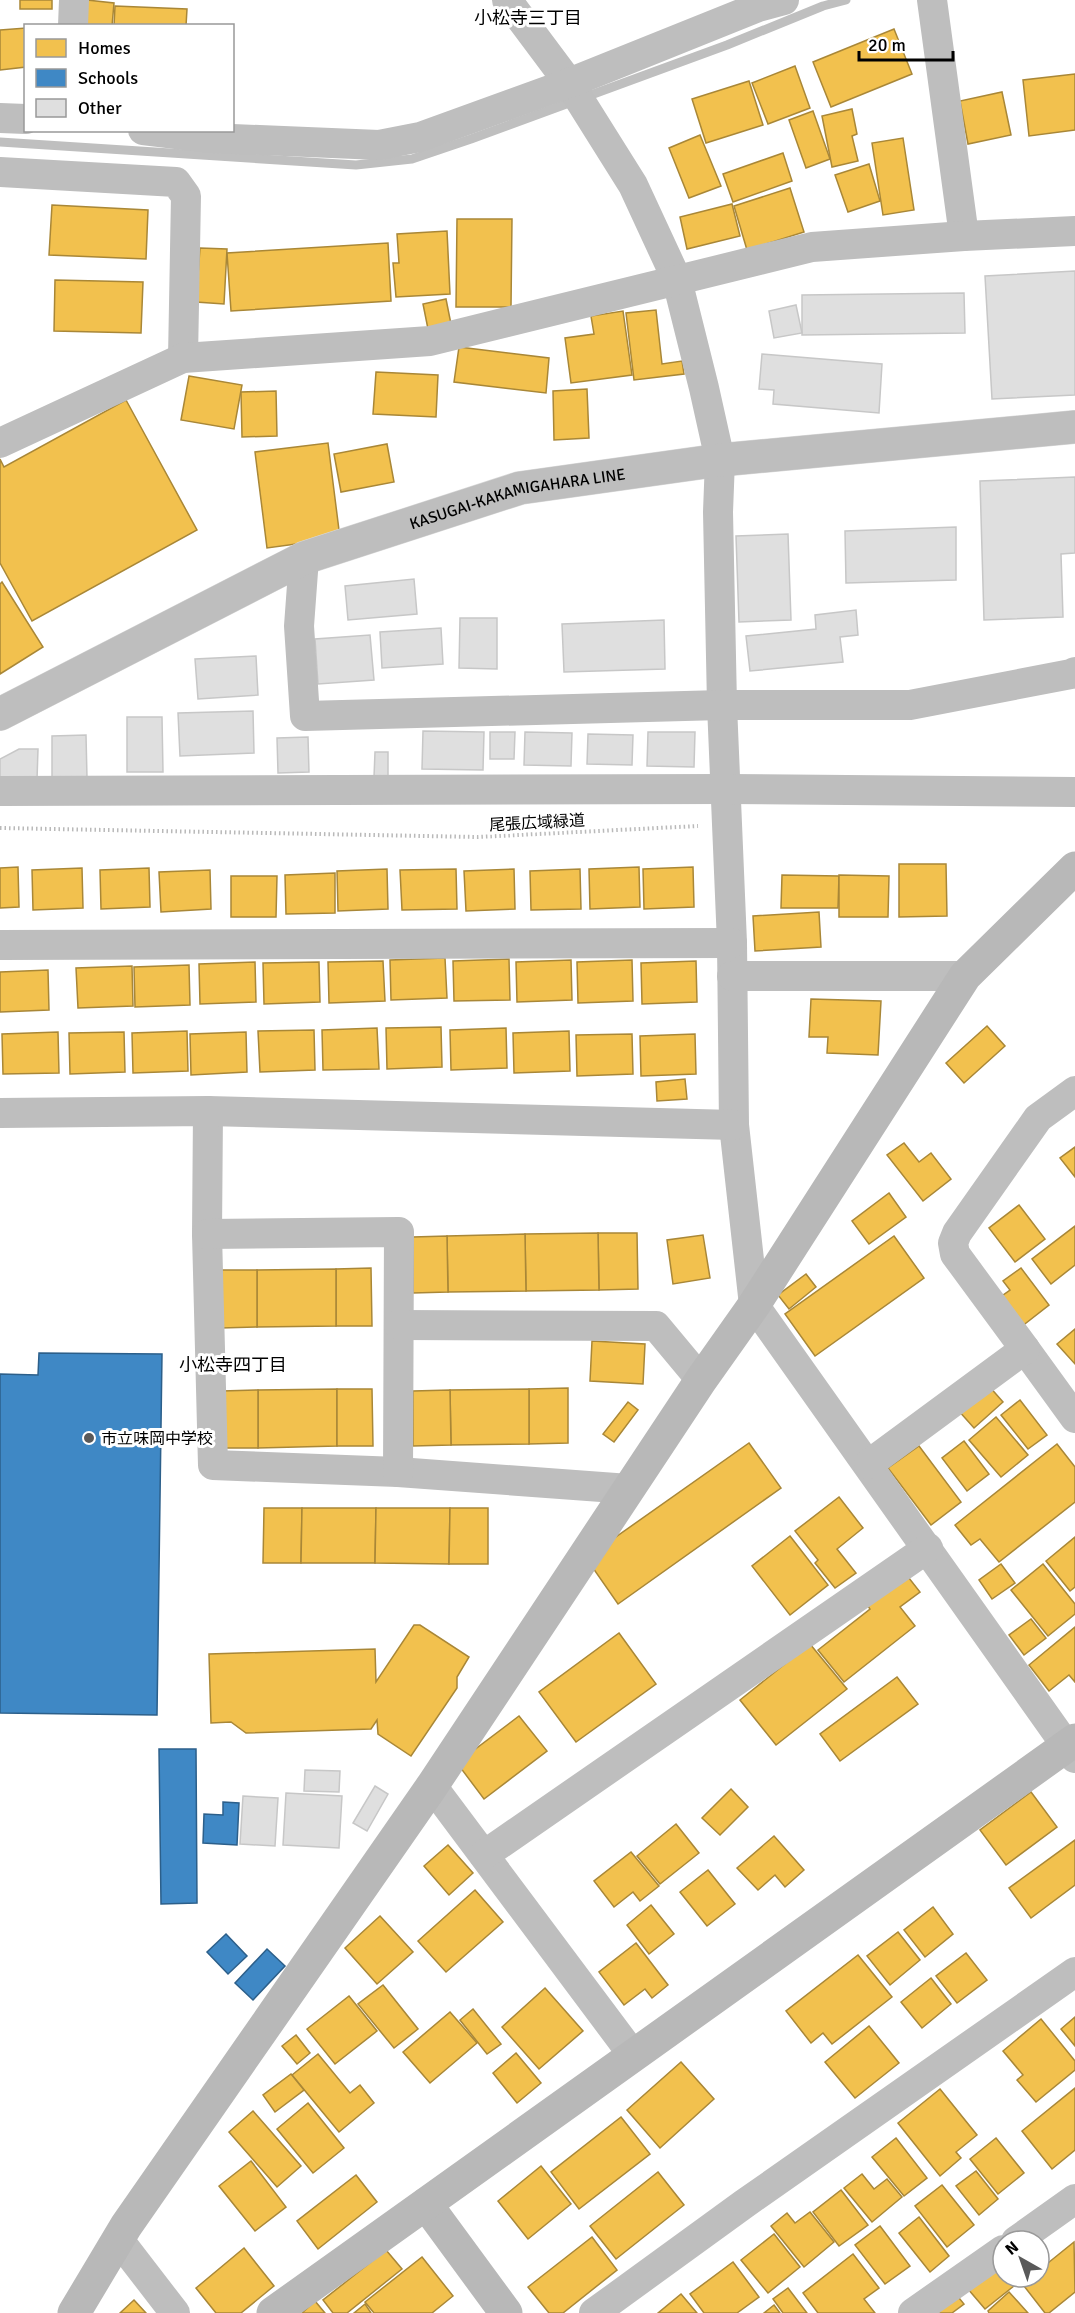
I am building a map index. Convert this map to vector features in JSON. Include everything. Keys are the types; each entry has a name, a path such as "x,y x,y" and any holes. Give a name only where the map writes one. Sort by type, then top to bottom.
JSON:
{"main road":[{"name":"KASUGAI-KAKAMIGAHARA LINE","path":"0,714 304,558 520,488 720,460 1075,427"}],"street":[{"path":"73,24 74,0"},
{"path":"273,2313 633,2055 1072,1748 754,1305 734,1125 732,943 722,705 718,512 720,460 677,280 633,185 569,83 507,0"},
{"path":"160,132 209,138 379,145 420,137 569,83 758,7 784,0"},
{"path":"932,0 964,236"},
{"path":"0,118 24,119"},
{"path":"0,172 176,182 186,196 183,357"},
{"path":"0,443 183,357 430,341 812,247 1075,231"},
{"path":"304,558 299,626 305,716 722,705 910,705 1075,672"},
{"path":"0,791 726,789 1075,792"},
{"path":"74,2313 118,2239 432,1786 701,1380 754,1305 965,976 1075,868"},
{"path":"0,945 732,943"},
{"path":"732,976 965,976"},
{"path":"1075,1091 1038,1118 957,1233 953,1243 954,1254 1075,1418"},
{"path":"0,1113 208,1111 734,1125"},
{"path":"208,1111 207,1234 213,1465 398,1472 629,1489"},
{"path":"207,1234 399,1232 398,1472"},
{"path":"399,1325 656,1326 701,1380"},
{"path":"869,1464 1025,1349"},
{"path":"484,1855 928,1548"},
{"path":"432,1786 633,2055"},
{"path":"594,2313 744,2204 1075,1972"},
{"path":"1033,2229 1075,2199"},
{"path":"426,2204 506,2313"},
{"path":"118,2239 175,2313"},
{"path":"913,2313 991,2258"}],"path":[{"name":"尾張広域緑道","path":"0,828 478,837 726,824"}],"building: Homes":[{"path":"20,0 52,0 52,9 20,9"},
{"path":"87,0 114,3 112,24 84,24"},
{"path":"115,6 187,9 186,24 114,24"},
{"path":"24,28 24,67 0,70 0,30"},
{"path":"894,29 912,74 831,107 813,62"},
{"path":"795,66 810,108 768,124 752,83"},
{"path":"1075,74 1075,130 1029,136 1023,80"},
{"path":"749,81 763,125 706,143 692,99"},
{"path":"1002,92 1011,135 968,144 960,101"},
{"path":"852,109 857,134 852,136 858,161 832,167 822,116"},
{"path":"813,111 830,159 806,168 789,120"},
{"path":"700,135 721,186 689,198 669,148"},
{"path":"903,138 914,210 883,215 872,143"},
{"path":"783,153 792,181 733,202 723,174"},
{"path":"869,164 880,201 848,212 835,175"},
{"path":"790,188 804,232 747,250 734,206"},
{"path":"732,204 740,236 687,249 680,217"},
{"path":"52,205 148,210 146,259 49,255"},
{"path":"457,219 512,219 511,307 456,307"},
{"path":"447,231 450,294 396,297 393,263 399,263 397,234"},
{"path":"388,243 391,301 231,311 227,253"},
{"path":"200,248 227,249 224,304 196,302"},
{"path":"55,280 143,282 141,333 54,331"},
{"path":"446,299 452,329 429,334 423,304"},
{"path":"656,310 662,364 682,361 684,374 634,380 626,313"},
{"path":"623,311 632,375 571,383 565,338 594,334 591,316"},
{"path":"459,347 549,358 546,393 454,382"},
{"path":"376,372 438,375 436,417 373,414"},
{"path":"189,376 242,385 234,429 181,420"},
{"path":"587,389 589,438 554,440 553,391"},
{"path":"276,391 277,436 242,437 241,392"},
{"path":"126,400 197,530 32,621 0,563 0,459 4,467"},
{"path":"328,443 340,538 267,548 255,452"},
{"path":"387,444 394,482 341,492 334,454"},
{"path":"2,582 43,647 0,674 0,584"},
{"path":"899,864 946,864 947,916 899,917"},
{"path":"18,867 19,907 0,908 0,868"},
{"path":"639,867 640,907 590,909 589,869"},
{"path":"693,867 694,907 644,909 643,869"},
{"path":"82,868 83,908 33,910 32,870"},
{"path":"149,868 150,907 101,909 100,870"},
{"path":"387,869 388,909 338,911 337,871"},
{"path":"456,869 457,909 402,910 400,870"},
{"path":"514,869 515,909 466,911 464,871"},
{"path":"580,869 581,909 531,910 530,871"},
{"path":"210,870 211,909 161,912 159,872"},
{"path":"335,873 335,913 286,914 285,875"},
{"path":"782,875 839,876 838,908 781,908"},
{"path":"839,875 889,876 888,917 839,917"},
{"path":"231,876 277,876 276,917 231,917"},
{"path":"819,912 821,947 755,951 753,916"},
{"path":"445,958 447,998 391,1000 390,960"},
{"path":"509,959 510,1000 454,1001 453,961"},
{"path":"571,960 572,1000 517,1002 516,962"},
{"path":"632,960 633,1001 578,1003 577,962"},
{"path":"383,961 385,1001 329,1003 328,962"},
{"path":"696,961 697,1002 642,1004 641,963"},
{"path":"255,962 256,1002 200,1004 199,964"},
{"path":"319,962 320,1002 264,1004 263,963"},
{"path":"189,965 190,1005 135,1007 134,967"},
{"path":"132,966 133,1006 78,1008 76,968"},
{"path":"48,970 49,1010 0,1012 0,972"},
{"path":"811,999 881,1001 878,1055 827,1053 828,1037 809,1037"},
{"path":"987,1026 1005,1046 964,1083 946,1063"},
{"path":"441,1027 442,1067 387,1069 386,1028"},
{"path":"377,1028 379,1069 323,1070 322,1030"},
{"path":"506,1028 507,1068 451,1070 450,1030"},
{"path":"314,1030 315,1070 260,1072 258,1031"},
{"path":"187,1031 188,1071 133,1073 132,1033"},
{"path":"569,1031 570,1071 514,1073 513,1033"},
{"path":"58,1032 59,1073 3,1074 2,1034"},
{"path":"124,1032 125,1072 70,1074 69,1033"},
{"path":"246,1032 247,1072 191,1075 190,1034"},
{"path":"632,1034 633,1074 577,1076 576,1035"},
{"path":"695,1034 696,1074 641,1076 640,1036"},
{"path":"685,1079 687,1099 657,1101 656,1082"},
{"path":"904,1143 919,1162 931,1153 951,1179 923,1201 887,1155"},
{"path":"1075,1147 1075,1177 1060,1158"},
{"path":"889,1193 906,1217 869,1244 852,1221"},
{"path":"1019,1205 1045,1239 1015,1262 989,1228"},
{"path":"1075,1226 1075,1265 1051,1284 1032,1259"},
{"path":"598,1233 637,1233 638,1289 599,1290"},
{"path":"598,1233 599,1290 526,1291 525,1234"},
{"path":"525,1234 526,1291 448,1292 447,1236"},
{"path":"703,1235 710,1278 673,1284 667,1240"},
{"path":"447,1236 448,1292 413,1293 413,1237"},
{"path":"894,1236 924,1278 815,1356 785,1314"},
{"path":"371,1268 372,1326 336,1326 336,1269"},
{"path":"1021,1268 1049,1305 1021,1327 999,1298 1010,1290 1003,1281"},
{"path":"336,1269 336,1326 257,1327 257,1270"},
{"path":"220,1270 257,1270 257,1327 221,1328"},
{"path":"806,1274 816,1287 789,1309 778,1295"},
{"path":"1075,1329 1075,1364 1057,1344"},
{"path":"592,1341 645,1344 643,1384 590,1381"},
{"path":"988,1385 1003,1402 974,1428 958,1410"},
{"path":"568,1388 568,1443 529,1444 529,1389"},
{"path":"337,1389 337,1446 258,1448 258,1390"},
{"path":"337,1389 372,1389 373,1446 337,1446"},
{"path":"529,1389 529,1444 451,1445 450,1390"},
{"path":"258,1390 258,1448 222,1448 222,1391"},
{"path":"450,1390 451,1445 413,1446 413,1391"},
{"path":"1020,1400 1047,1435 1028,1449 1001,1415"},
{"path":"628,1402 638,1410 614,1442 603,1434"},
{"path":"996,1417 1028,1455 1001,1477 969,1440"},
{"path":"964,1441 989,1474 967,1491 942,1458"},
{"path":"749,1443 781,1488 618,1604 586,1558"},
{"path":"1057,1444 1075,1467 1075,1502 999,1562 980,1539 971,1545 955,1525"},
{"path":"919,1446 961,1502 931,1525 888,1468"},
{"path":"839,1497 863,1528 837,1549 856,1573 835,1588 815,1563 818,1560 795,1531"},
{"path":"264,1508 302,1508 301,1563 263,1563"},
{"path":"302,1508 376,1508 375,1563 301,1563"},
{"path":"376,1508 450,1508 449,1564 375,1563"},
{"path":"450,1508 488,1508 488,1564 449,1564"},
{"path":"790,1536 828,1585 790,1615 752,1566"},
{"path":"1075,1537 1075,1587 1070,1591 1046,1561"},
{"path":"1001,1564 1015,1583 992,1599 979,1580"},
{"path":"1043,1564 1075,1604 1075,1614 1048,1636 1011,1590"},
{"path":"905,1573 920,1592 900,1607 915,1626 844,1682 818,1650 870,1609 866,1603"},
{"path":"1031,1619 1046,1638 1024,1655 1009,1635"},
{"path":"414,1625 420,1625 469,1657 457,1677 457,1688 411,1756 378,1734 377,1720 371,1729 246,1733 231,1722 211,1723 209,1654 375,1649 376,1682"},
{"path":"1075,1627 1075,1682 1069,1675 1049,1691 1029,1665"},
{"path":"619,1633 656,1684 576,1742 539,1692"},
{"path":"810,1644 847,1689 776,1745 740,1700"},
{"path":"897,1677 918,1704 840,1761 820,1734"},
{"path":"519,1716 547,1751 484,1799 457,1763"},
{"path":"731,1789 748,1807 720,1835 702,1818"},
{"path":"1031,1792 1057,1827 1006,1865 980,1830"},
{"path":"676,1824 699,1853 660,1884 637,1856"},
{"path":"774,1836 804,1870 785,1887 775,1875 758,1890 737,1868"},
{"path":"1075,1840 1075,1885 1031,1918 1009,1888"},
{"path":"448,1845 473,1873 449,1895 424,1866"},
{"path":"631,1852 659,1886 640,1901 633,1892 614,1907 594,1881"},
{"path":"708,1870 735,1904 707,1926 680,1892"},
{"path":"475,1890 503,1922 446,1972 418,1941"},
{"path":"651,1905 674,1934 649,1954 627,1925"},
{"path":"933,1907 953,1934 925,1957 904,1930"},
{"path":"380,1916 413,1952 377,1984 345,1948"},
{"path":"898,1932 920,1960 890,1985 867,1956"},
{"path":"636,1943 668,1985 652,1998 645,1989 624,2005 599,1972"},
{"path":"966,1953 987,1980 957,2003 936,1976"},
{"path":"858,1955 892,1997 832,2044 823,2033 811,2043 786,2011"},
{"path":"931,1978 951,2004 922,2028 901,2002"},
{"path":"383,1985 418,2029 394,2048 358,2004"},
{"path":"545,1988 583,2031 539,2069 502,2027"},
{"path":"349,1996 377,2031 335,2064 307,2029"},
{"path":"473,2009 501,2044 487,2054 460,2020"},
{"path":"450,2012 477,2043 430,2083 403,2052"},
{"path":"1075,2017 1075,2046 1061,2029"},
{"path":"1041,2019 1075,2061 1075,2070 1036,2102 1017,2080 1023,2075 1003,2051"},
{"path":"869,2026 899,2063 855,2098 825,2062"},
{"path":"296,2035 310,2053 297,2064 282,2046"},
{"path":"516,2053 541,2083 517,2103 493,2073"},
{"path":"318,2054 350,2093 360,2085 374,2103 339,2132 292,2075"},
{"path":"681,2062 714,2099 660,2148 627,2110"},
{"path":"291,2074 304,2090 275,2112 263,2095"},
{"path":"1075,2088 1075,2150 1052,2169 1022,2131"},
{"path":"940,2089 977,2135 956,2152 961,2158 940,2176 898,2123"},
{"path":"308,2103 344,2148 313,2173 277,2129"},
{"path":"253,2111 301,2166 277,2187 229,2132"},
{"path":"621,2117 650,2154 579,2209 551,2172"},
{"path":"896,2138 927,2178 904,2196 872,2157"},
{"path":"996,2138 1024,2173 998,2194 970,2159"},
{"path":"251,2161 286,2207 255,2231 219,2186"},
{"path":"541,2166 571,2204 528,2239 498,2201"},
{"path":"976,2171 998,2199 979,2215 956,2186"},
{"path":"658,2172 684,2205 616,2259 590,2226"},
{"path":"862,2174 874,2189 887,2179 902,2197 872,2222 844,2188"},
{"path":"356,2175 377,2202 318,2249 297,2221"},
{"path":"942,2185 974,2225 947,2247 915,2206"},
{"path":"841,2190 868,2225 839,2246 813,2212"},
{"path":"810,2212 834,2242 804,2267 771,2226 787,2213 795,2223"},
{"path":"919,2217 949,2256 930,2272 899,2233"},
{"path":"880,2226 910,2266 885,2284 855,2245"},
{"path":"774,2234 800,2267 768,2293 741,2260"},
{"path":"592,2237 617,2270 563,2313 549,2313 528,2287"},
{"path":"1074,2242 1075,2292 1049,2313 1045,2313 1026,2289 1051,2289 1051,2261"},
{"path":"244,2248 274,2286 241,2313 216,2313 196,2288"},
{"path":"386,2250 402,2269 347,2313 333,2313 323,2300"},
{"path":"853,2254 879,2288 864,2299 875,2313 818,2313 803,2293"},
{"path":"422,2257 453,2296 432,2313 374,2313 365,2302"},
{"path":"733,2262 759,2297 737,2313 704,2313 690,2294"},
{"path":"991,2270 991,2289 1010,2289 985,2309 968,2289"},
{"path":"788,2288 807,2313 783,2313 773,2299"},
{"path":"1009,2292 1028,2313 989,2313 988,2311"},
{"path":"955,2293 964,2304 952,2313 935,2313"},
{"path":"681,2294 697,2313 658,2313"},
{"path":"134,2300 146,2313 120,2313"},
{"path":"315,2301 325,2313 302,2313"},
{"path":"365,2304 371,2313 354,2313"},
{"path":"774,2305 780,2313 764,2313"}],"building: Schools":[{"path":"39,1353 162,1354 157,1715 0,1713 0,1374 38,1375"},
{"path":"159,1749 196,1749 197,1903 161,1904"},
{"path":"223,1802 239,1803 237,1845 203,1843 204,1814 223,1815"},
{"path":"226,1934 247,1956 228,1974 207,1952"},
{"path":"267,1949 285,1966 253,2000 235,1983"}],"building: Other":[{"path":"1075,271 1075,395 992,399 985,276"},
{"path":"964,293 965,333 802,335 802,295"},
{"path":"796,305 802,333 774,338 769,311"},
{"path":"762,354 882,364 879,413 773,404 774,390 759,389"},
{"path":"1075,477 1075,553 1061,554 1063,617 984,620 980,481"},
{"path":"956,527 956,580 846,583 845,531"},
{"path":"788,534 791,620 739,622 736,536"},
{"path":"414,579 417,614 348,620 345,586"},
{"path":"856,610 858,635 840,637 843,662 750,671 746,636 816,629 815,615"},
{"path":"460,618 497,618 497,669 459,668"},
{"path":"664,620 665,669 564,672 562,624"},
{"path":"441,628 443,664 382,668 380,632"},
{"path":"370,635 374,680 318,684 315,639"},
{"path":"256,656 258,695 198,699 195,659"},
{"path":"253,711 254,753 180,756 178,713"},
{"path":"127,717 162,717 163,772 127,772"},
{"path":"423,731 484,732 483,770 422,769"},
{"path":"490,732 515,732 514,759 490,759"},
{"path":"525,732 572,733 571,766 524,765"},
{"path":"648,732 695,732 694,767 647,766"},
{"path":"588,734 633,735 632,765 587,764"},
{"path":"86,735 87,778 52,778 52,736"},
{"path":"308,737 309,772 278,773 277,738"},
{"path":"19,749 38,749 37,780 0,779 0,759"},
{"path":"375,752 388,752 388,777 374,777"},
{"path":"305,1770 340,1771 339,1792 304,1791"},
{"path":"375,1786 388,1794 367,1831 353,1823"},
{"path":"286,1793 342,1796 339,1848 283,1845"},
{"path":"243,1796 278,1798 275,1846 240,1844"}],"waterway":[{"path":"0,142 356,165 412,159 727,45 823,6 846,0"}],"place":[{"name":"市立味岡中学校","path":"89,1438"}],"district":[{"name":"小松寺三丁目","path":"528,18"},
{"name":"小松寺四丁目","path":"233,1365"}]}
